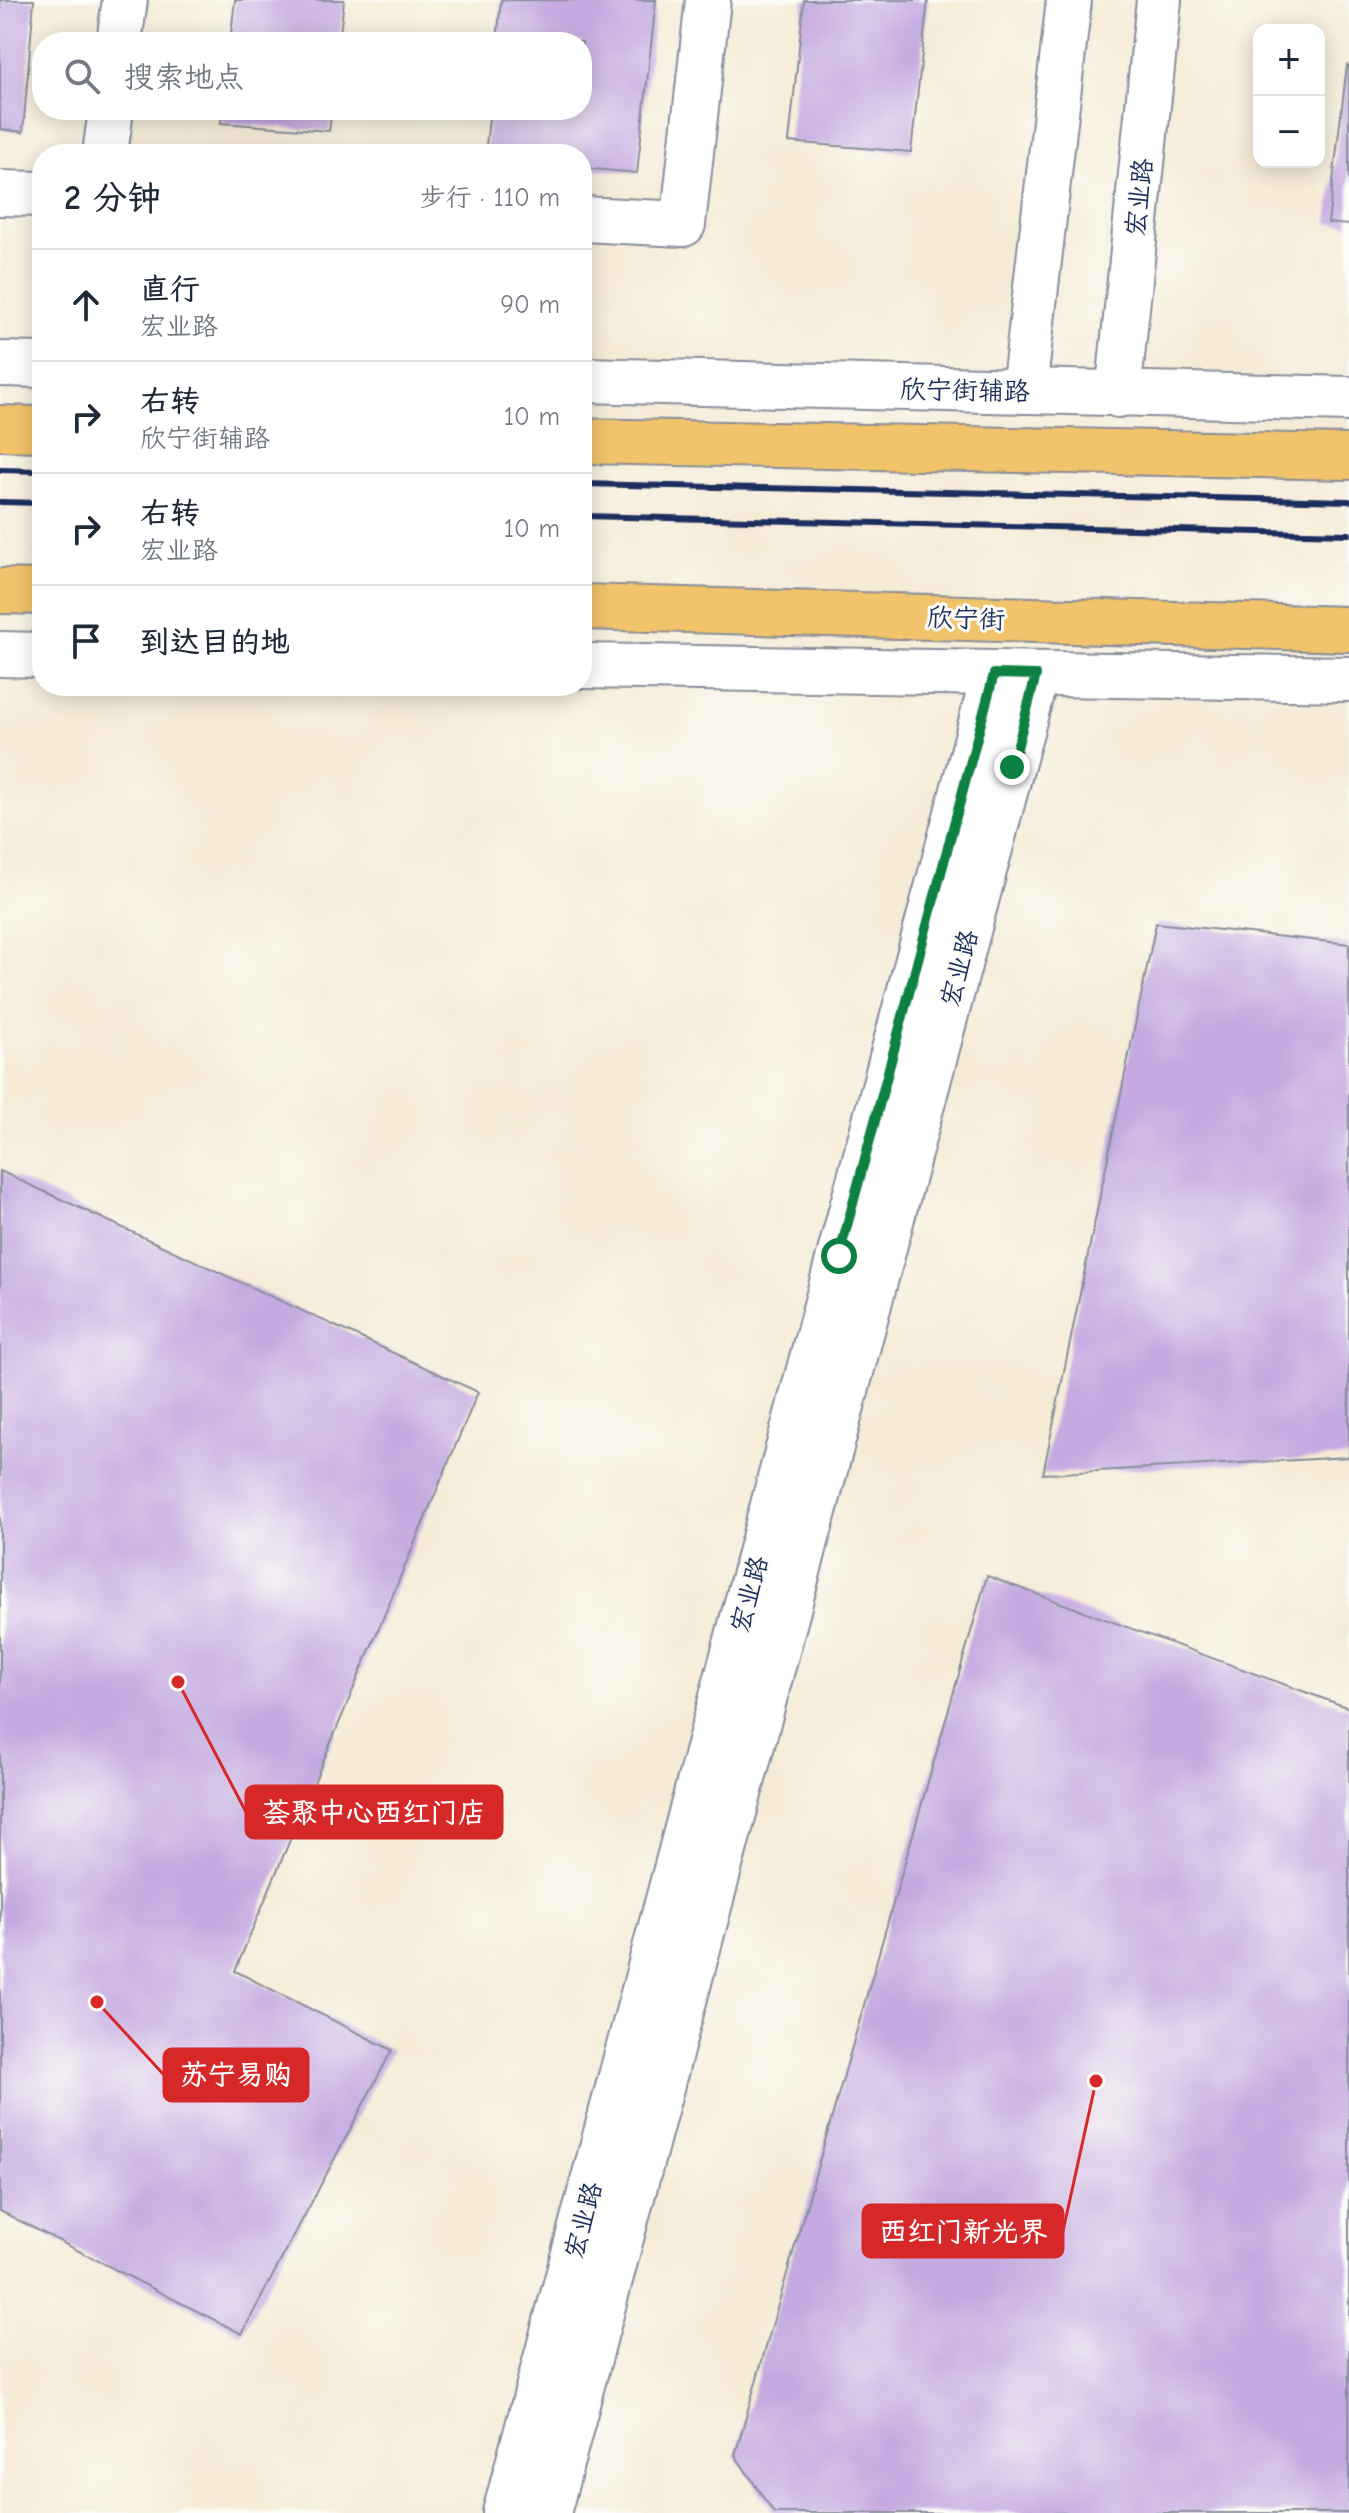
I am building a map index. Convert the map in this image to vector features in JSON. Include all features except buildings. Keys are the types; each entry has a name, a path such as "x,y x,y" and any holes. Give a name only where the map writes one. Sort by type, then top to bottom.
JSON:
{"main road":[{"path":"0,428 32,429"},
{"path":"592,441 1349,457"},
{"path":"0,591 32,592"},
{"name":"欣宁街","path":"592,607 1349,629"}],"street":[{"path":"120,32 125,0"},
{"path":"592,219 683,224 708,0"},
{"path":"1024,391 1069,0"},
{"name":"宏业路","path":"1118,395 1159,0"},
{"path":"106,144 110,120"},
{"path":"0,193 32,194"},
{"path":"0,364 32,365"},
{"name":"欣宁街辅路","path":"592,380 1349,399"},
{"path":"0,654 32,655"},
{"path":"592,666 1349,679"},
{"name":"宏业路","path":"505,2513 994,674"},
{"name":"宏业路","path":"548,2513 1036,675"}],"railway":[{"path":"0,470 32,471"},
{"path":"592,484 1349,501"},
{"path":"0,502 32,503"},
{"path":"592,516 1349,534"}],"place":[{"name":"荟聚中心西红门店","path":"178,1682"},
{"name":"苏宁易购","path":"97,2002"},
{"name":"西红门新光界","path":"1096,2081"}],"route":[{"path":"839,1256 994,674 1036,675 1012,767"}]}
